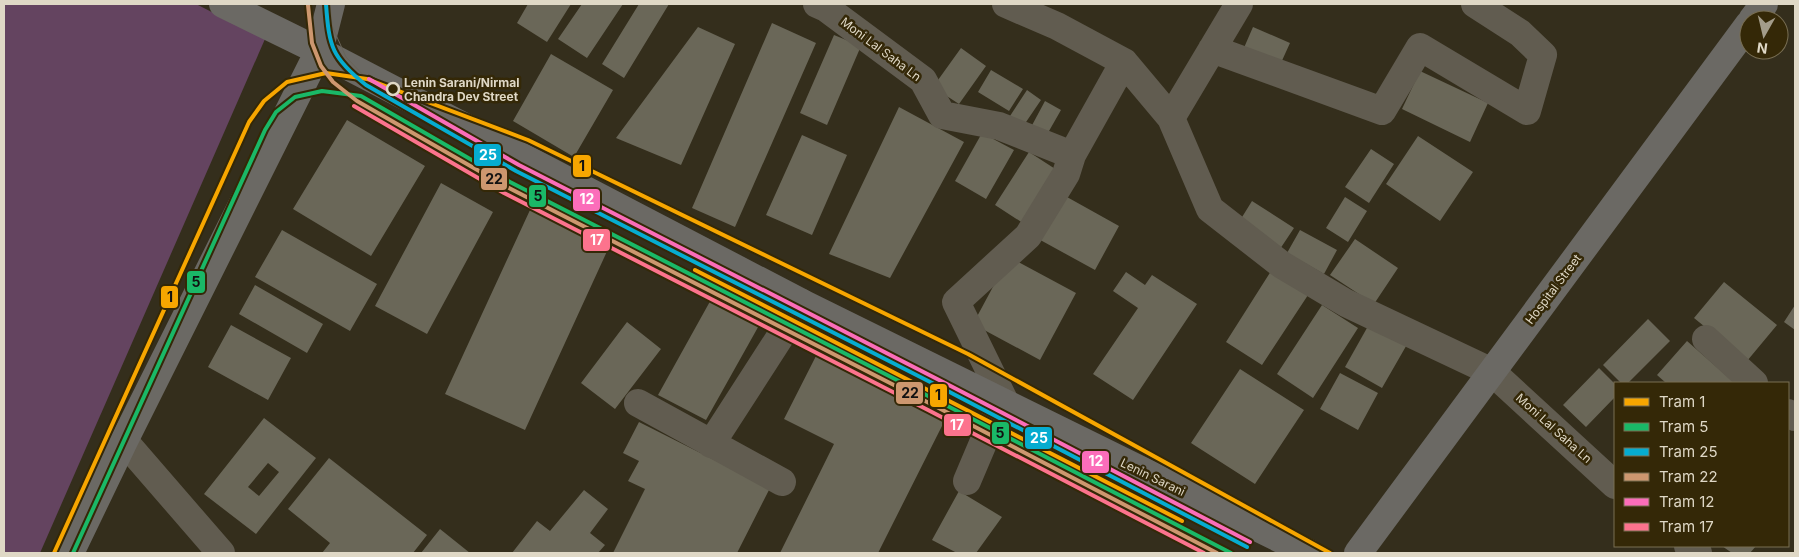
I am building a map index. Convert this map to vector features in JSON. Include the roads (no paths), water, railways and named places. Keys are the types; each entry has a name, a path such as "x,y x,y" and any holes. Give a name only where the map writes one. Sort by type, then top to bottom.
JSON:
{"main road":[{"name":"Lenin Sarani","path":"223,4 318,51 802,303 1309,553"},
{"path":"70,553 318,51 332,4"},
{"name":"Hospital Street","path":"1358,553 1739,38"}],"street":[{"name":"Moni Lal Saha Ln","path":"817,4 826,8 923,80 942,116 999,126 1072,155"},
{"path":"967,481 992,422 1006,404 956,302 1028,236 1066,174 1072,155 1124,62 1057,26 1006,4"},
{"path":"1172,118 1239,4"},
{"path":"1212,48 1382,110 1420,47 1527,111 1543,55 1520,33 1475,4"},
{"name":"Moni Lal Saha Ln","path":"1124,62 1172,118 1210,209 1282,265 1346,303 1492,372 1614,484"},
{"path":"711,444 802,303"},
{"path":"1706,339 1753,382"},
{"path":"638,403 782,482"},
{"path":"124,441 221,553"}],"tram line":[{"name":"25","path":"326,4 329,31 334,50 346,67 366,85 516,171 940,387 1247,547"},
{"path":"330,4 332,26 346,57 367,79"},
{"name":"22","path":"308,5 312,43 321,66 333,82 357,101 507,187 1217,553"},
{"name":"1","path":"54,553 249,122 264,101 287,82 326,73 367,79 528,140 968,354 1330,553"},
{"name":"12","path":"369,79 519,165 1250,542"},
{"name":"5","path":"73,553 265,130 276,112 295,97 322,91 361,96 510,182 1231,553"},
{"name":"17","path":"354,106 504,193 1204,553"},
{"name":"1","path":"695,270 1182,521"}],"place":[{"name":"Lenin Sarani/Nirmal Chandra Dev Street","path":"393,89"}]}
